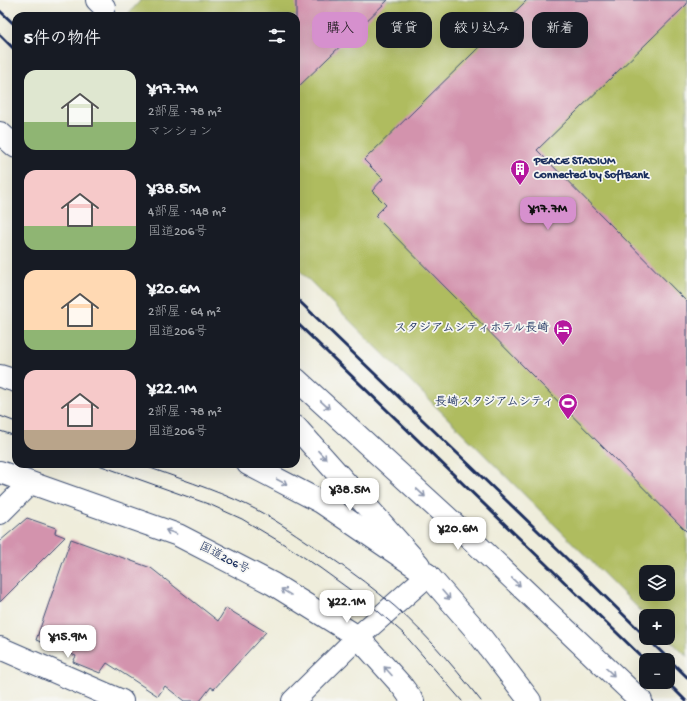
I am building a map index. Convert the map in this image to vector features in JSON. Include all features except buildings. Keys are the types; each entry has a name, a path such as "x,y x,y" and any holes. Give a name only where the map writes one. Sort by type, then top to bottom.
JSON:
{"main road":[{"path":"0,133 12,144"},
{"path":"0,376 12,380"},
{"path":"300,383 473,541 640,701"},
{"path":"300,431 474,628 530,701"},
{"path":"256,468 321,502 428,576"},
{"name":"国道206号","path":"0,472 178,535 273,584 358,637 402,686 413,701"},
{"path":"0,513 30,482"},
{"path":"293,701 358,637 428,576"},
{"path":"0,648 122,701"}],"green space":[{"name":"長崎スタジアムシティ","path":"141,0 687,0 687,657 675,645 675,609 639,609 300,271 300,12 130,12"}],"tram line":[{"path":"0,416 12,420"},
{"path":"0,431 12,435"},
{"path":"107,468 211,505 242,519 287,546 371,605 404,634 462,701"},
{"path":"150,468 207,488 247,505 280,524 339,563 373,588 408,619 446,659 481,701"}],"railway":[{"path":"0,11 12,22"},
{"path":"0,35 12,47"},
{"path":"300,302 639,630"},
{"path":"300,326 639,654"},
{"path":"654,645 687,677"},
{"path":"674,689 686,701"}],"place":[{"name":"PEACE STADIUM Connected by SoftBank","path":"520,186"},
{"name":"スタジアムシティホテル長崎","path":"563,346"},
{"name":"長崎スタジアムシティ","path":"568,420"}]}
